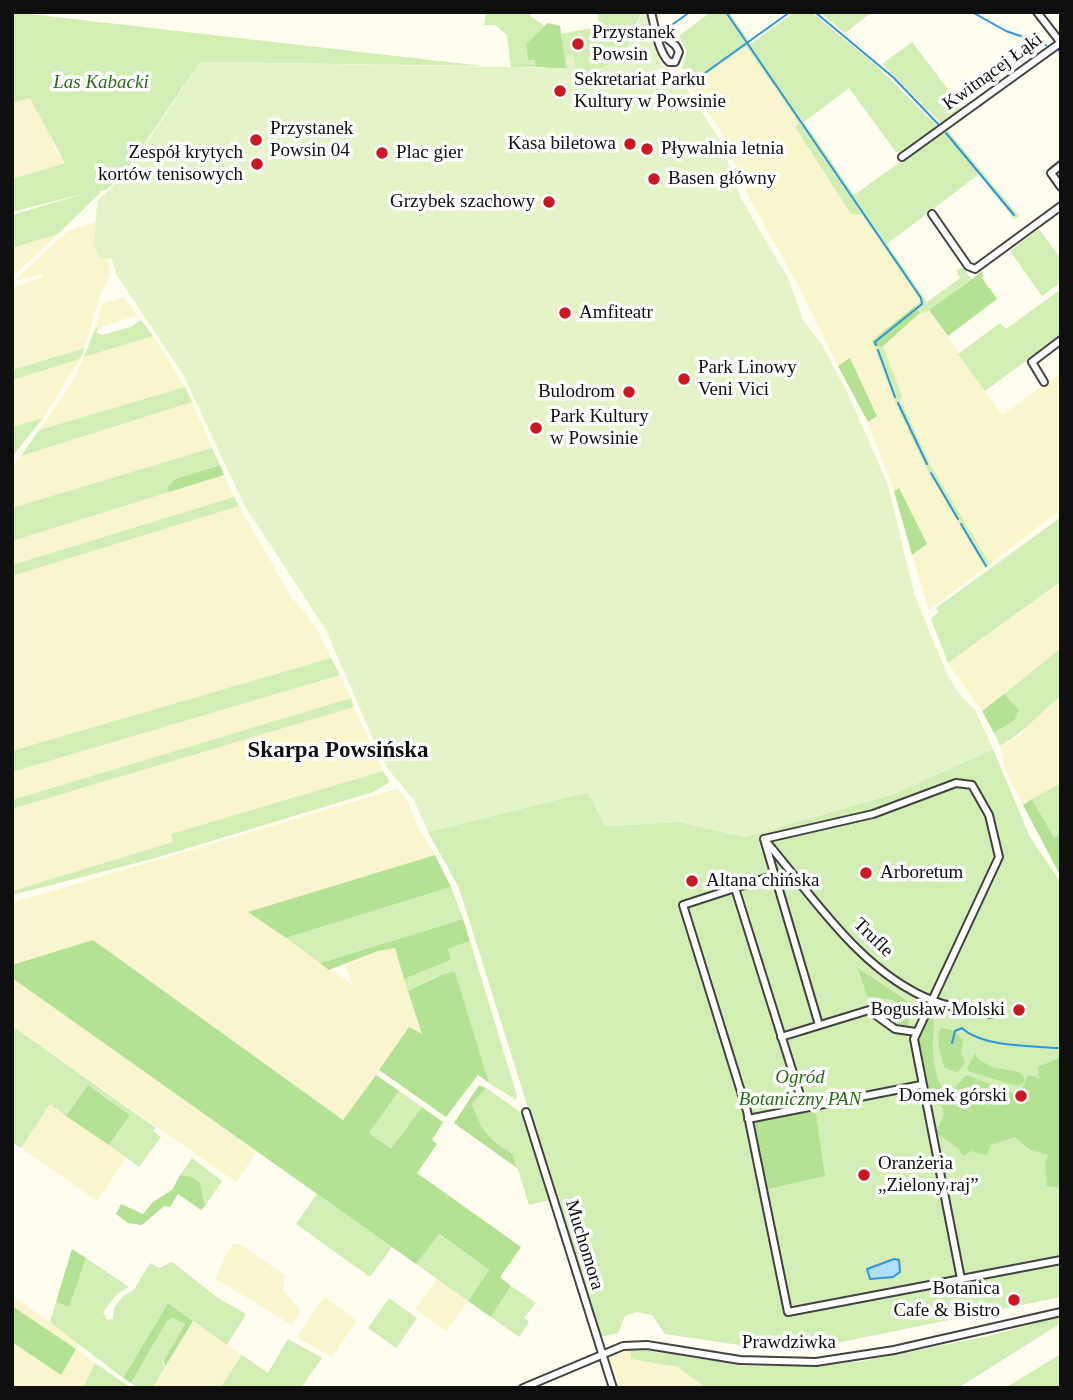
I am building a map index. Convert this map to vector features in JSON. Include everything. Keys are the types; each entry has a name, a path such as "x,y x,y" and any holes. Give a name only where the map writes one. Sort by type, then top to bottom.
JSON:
{"street":[{"path":"651,12 664,57 669,62 675,62 678,57 676,46 656,29"},
{"path":"1037,12 1060,43"},
{"name":"Kwitnącej Łąki","path":"902,157 1060,43"},
{"path":"1061,166 1051,173 1061,187"},
{"path":"932,214 968,267 978,268 1061,206"},
{"path":"1044,382 1032,362 1061,340"},
{"path":"819,1025 772,876 764,839 873,814 956,783 972,785 989,815 999,857 916,1032 914,1047 961,1279"},
{"name":"Trufle","path":"764,839 862,954 893,978 931,1000 991,1014"},
{"path":"772,876 683,905 748,1119 788,1312 1061,1260"},
{"path":"735,888 804,1108"},
{"path":"781,1037 869,1010 895,1029 916,1032"},
{"path":"748,1119 921,1085"},
{"name":"Muchomora","path":"526,1112 612,1388"},
{"name":"Prawdziwka","path":"523,1388 623,1346 647,1345 740,1360 816,1362 894,1350 1061,1312"}],"shaded area":[{"path":"746,46 799,124 795,127 832,185 855,215 862,215 921,301 872,341 895,403 927,469 985,568 929,610 912,555 927,544 898,488 894,491 868,422 877,415 850,358 838,366 799,287 751,201 720,129 689,86"},
{"path":"37,96 55,149 66,163 12,179 12,103"},
{"path":"96,222 95,237 100,258 107,259 111,275 100,294 85,348 12,370 12,288 43,277 42,274 14,281 68,231"},
{"path":"58,234 41,250 12,277 12,248"},
{"path":"124,297 138,315 95,329 102,304"},
{"path":"929,310 1002,415 1061,373 1061,509 990,564 931,466 900,398 883,349 884,342 922,312"},
{"path":"153,336 185,387 39,430 72,383 84,357"},
{"path":"80,359 43,418 12,427 12,380"},
{"path":"192,402 212,448 12,508 12,466 21,456"},
{"path":"224,475 234,497 12,565 12,541"},
{"path":"239,506 291,597 316,627 331,658 12,752 12,576"},
{"path":"1061,581 1061,648 982,711 948,663"},
{"path":"340,675 351,698 12,800 12,772"},
{"path":"1061,696 1061,783 1023,805 1004,767 1000,746 1021,735 1031,720"},
{"path":"354,707 383,771 172,834 173,842 12,891 12,809"},
{"path":"397,789 406,799 419,829 435,855 249,912 407,1023 352,984 346,965 378,951 395,948 423,1036 409,1027 344,1120 93,940 12,965 12,903"},
{"path":"12,978 257,1152 236,1182 12,1026"},
{"path":"50,1104 126,1157 97,1201 21,1148"},
{"path":"239,1244 285,1275 283,1290 301,1312 292,1325 216,1279 226,1254 233,1245"},
{"path":"437,1279 468,1301 446,1331 415,1309"},
{"path":"12,1296 80,1342 76,1349 12,1306"},
{"path":"324,1297 357,1321 331,1357 297,1337"},
{"path":"193,1321 242,1355 220,1388 153,1388"},
{"path":"12,1342 60,1374 76,1349 95,1363 83,1388 12,1388"},
{"path":"630,1348 631,1359 678,1367 706,1388 618,1388 615,1367 607,1358"}],"green space":[{"name":"Las Kabacki","path":"12,12 483,66 200,62 123,175 106,190 99,191 100,193 58,234 12,248 12,215 86,193 12,212 12,179 65,163 30,98 12,103"},
{"path":"486,12 530,12 530,16 546,27 536,67 511,67 507,35 495,25 484,25"},
{"path":"598,12 641,12 632,39 620,56 603,68 575,74 568,64 568,70 566,69 559,34 599,27"},
{"name":"Park Kultury w Powsinie","path":"641,12 646,12 662,66 677,73 721,142 740,197 789,280 802,318 822,345 849,396 888,485 914,593 934,643 948,676 960,695 976,711 993,749 893,794 745,837 680,822 605,826 588,792 428,832 414,800 388,769 376,746 326,630 243,503 183,374 116,274 112,259 100,258 94,246 97,201 128,171 200,62 568,70 567,57 574,56 576,74 602,68 621,56 633,38"},
{"path":"711,12 729,12 751,44 794,12 811,12 878,67 938,127 903,153 896,152 849,88 804,122 854,195 942,132 944,134 948,131 1019,216 1014,219 979,174 887,244 927,302 960,278 956,271 963,267 971,279 927,312 920,313 915,306 921,301 862,215 851,214 795,127 799,123 746,46 691,85 682,67 687,51 679,36"},
{"path":"819,12 872,12 845,33"},
{"path":"548,23 560,26 566,69 536,67 535,60 528,60 526,44"},
{"path":"912,42 963,109 942,124 882,64"},
{"path":"1039,229 1061,259 1061,282 1042,296 1010,251"},
{"path":"983,271 982,278 997,299 948,336 929,310"},
{"path":"1061,289 1061,335 985,391 958,354 1000,323 1006,329"},
{"path":"915,306 920,313 883,346 874,346 872,341"},
{"path":"141,320 153,336 84,357 98,327 97,333 102,335 131,327"},
{"path":"874,346 883,346 902,397 900,399 931,466 990,564 985,568 927,469 895,403"},
{"path":"85,348 80,359 12,380 12,370"},
{"path":"850,358 877,416 868,422 838,366"},
{"path":"185,387 192,402 21,456 39,430"},
{"path":"43,418 12,457 12,427"},
{"path":"212,448 220,465 175,479 169,492 12,541 12,508"},
{"path":"220,465 224,475 169,492 168,487 175,479"},
{"path":"899,488 927,544 912,555 894,491"},
{"path":"234,497 239,506 12,576 12,565"},
{"path":"1061,517 1061,581 948,663 931,619 938,612 936,608"},
{"path":"1061,648 1061,696 1017,735 1000,746 994,733 1015,720 1019,710 1004,694"},
{"path":"331,658 340,675 12,772 12,751"},
{"path":"1004,694 1019,710 1015,720 994,733 982,711"},
{"path":"351,698 354,707 12,809 12,800"},
{"name":"Ogród Botaniczny PAN","path":"993,749 1030,837 1061,883 1061,1297 822,1346 739,1345 665,1334 652,1315 637,1312 625,1316 618,1333 600,1337 459,888 428,832 588,792 605,826 680,822 745,837 893,794"},
{"path":"383,771 390,782 373,792 152,859 12,895 12,891 173,842 171,834"},
{"path":"1061,783 1061,834 1054,839 1032,799"},
{"path":"1032,799 1054,838 1061,834 1059,873 1023,805"},
{"path":"435,855 451,887 286,938 248,912"},
{"path":"451,887 463,919 320,963 286,938"},
{"path":"463,919 470,941 448,949 451,960 404,979 395,948 378,951 329,970 320,963"},
{"path":"93,940 343,1120 376,1075 399,1091 369,1133 391,1149 422,1107 443,1122 432,1140 437,1144 417,1173 521,1247 500,1277 511,1286 491,1317 468,1301 489,1270 439,1234 416,1264 12,978 12,965"},
{"path":"470,941 516,1100 489,1083 455,973 442,974 408,991 404,979 451,960 448,949"},
{"path":"858,968 913,1005 907,1027 888,1021 899,1018 904,1012 893,1000 867,996"},
{"path":"455,972 489,1083 478,1075 446,1117 379,1070 409,1027 422,1034 408,991 443,974"},
{"path":"927,1015 933,1018 936,1072 943,1088 949,1094 966,1075 1013,1093 1022,1089 1028,1075 1039,1078 1038,1067 1061,1057 1061,1188 1047,1186 1045,1164 1048,1155 1029,1149 1015,1137 991,1145 988,1153 984,1155 972,1151 963,1156 958,1148 936,1133 944,1114 942,1106 928,1103 918,1058 919,1036"},
{"path":"12,1026 156,1128 153,1131 161,1137 139,1167 109,1145 130,1115 88,1085 66,1116 50,1104 21,1148 12,1142"},
{"path":"941,1028 952,1030 963,1040 961,1052 965,1063 957,1072 945,1068 943,1064 939,1042"},
{"path":"975,1053 978,1059 992,1067 1019,1072 1024,1077 1024,1082 1017,1086 971,1072 967,1069"},
{"path":"88,1085 130,1115 109,1145 66,1116"},
{"path":"479,1085 486,1088 472,1104 479,1122 497,1144 513,1154 517,1168 454,1123"},
{"path":"486,1088 523,1114 550,1200 529,1205 513,1154 497,1144 479,1122 472,1104"},
{"path":"399,1091 422,1107 391,1150 369,1133"},
{"path":"812,1110 816,1114 825,1176 768,1189 764,1185 754,1123"},
{"path":"192,1158 222,1181 205,1206 202,1193 189,1176 180,1175"},
{"path":"180,1175 193,1177 200,1183 205,1206 201,1210 178,1194 170,1207 164,1206 142,1225 128,1223 116,1214 121,1204 143,1214 153,1202 172,1190"},
{"path":"317,1194 392,1247 370,1277 296,1224"},
{"path":"438,1234 489,1270 468,1301 416,1264"},
{"path":"72,1249 86,1258 69,1307 56,1302"},
{"path":"86,1258 129,1287 117,1294 103,1312 107,1320 113,1319 114,1308 123,1296 134,1290 150,1263 159,1268 172,1262 218,1298 246,1314 227,1345 168,1303 123,1378 50,1322 56,1302 69,1306"},
{"path":"511,1286 536,1303 524,1318 529,1322 519,1337 491,1317"},
{"path":"389,1298 417,1318 396,1348 368,1328"},
{"path":"168,1303 193,1321 165,1367 164,1361 185,1324 173,1318 167,1321 131,1383 123,1378"},
{"path":"12,1306 76,1349 61,1375 12,1342"},
{"path":"1061,1316 1061,1323 958,1388 706,1388 678,1367 631,1359 630,1348 748,1366 827,1365 863,1361 989,1336"},
{"path":"173,1318 182,1321 185,1327 163,1363 165,1367 153,1388 138,1388 131,1383 167,1321"},
{"path":"288,1339 322,1358 301,1388 220,1388 242,1355 268,1373"},
{"path":"1061,1354 1061,1388 1005,1388"},
{"path":"95,1363 131,1388 83,1388"}],"water":[{"path":"894,1259 899,1260 900,1272 893,1277 870,1279 867,1269"}],"waterway":[{"path":"673,24 690,12"},
{"path":"726,12 921,298 922,304 875,342 876,345"},
{"path":"691,83 790,12"},
{"path":"815,12 894,78 939,125"},
{"path":"972,12 1006,31 1046,45"},
{"path":"946,133 1014,215"},
{"path":"878,350 895,397"},
{"path":"898,403 927,464"},
{"path":"931,473 958,519"},
{"path":"961,524 986,566"},
{"path":"952,1043 955,1031 962,1028 994,1042 1058,1048"}],"place":[{"name":"Przystanek Powsin","path":"578,44"},
{"name":"Sekretariat Parku Kultury w Powsinie","path":"560,91"},
{"name":"Przystanek Powsin 04","path":"256,140"},
{"name":"Kasa biletowa","path":"630,144"},
{"name":"Pływalnia letnia","path":"647,149"},
{"name":"Plac gier","path":"382,153"},
{"name":"Zespół krytych kortów tenisowych","path":"257,164"},
{"name":"Basen główny","path":"654,179"},
{"name":"Grzybek szachowy","path":"549,202"},
{"name":"Amfiteatr","path":"565,313"},
{"name":"Park Linowy Veni Vici","path":"684,379"},
{"name":"Bulodrom","path":"629,392"},
{"name":"Park Kultury w Powsinie","path":"536,428"},
{"name":"Arboretum","path":"866,873"},
{"name":"Altana chińska","path":"692,881"},
{"name":"Bogusław Molski","path":"1019,1010"},
{"name":"Domek górski","path":"1021,1096"},
{"name":"Oranżeria „Zielony raj”","path":"864,1175"},
{"name":"Botanica Cafe & Bistro","path":"1014,1300"}],"district":[{"name":"Skarpa Powsińska","path":"338,751"}]}
